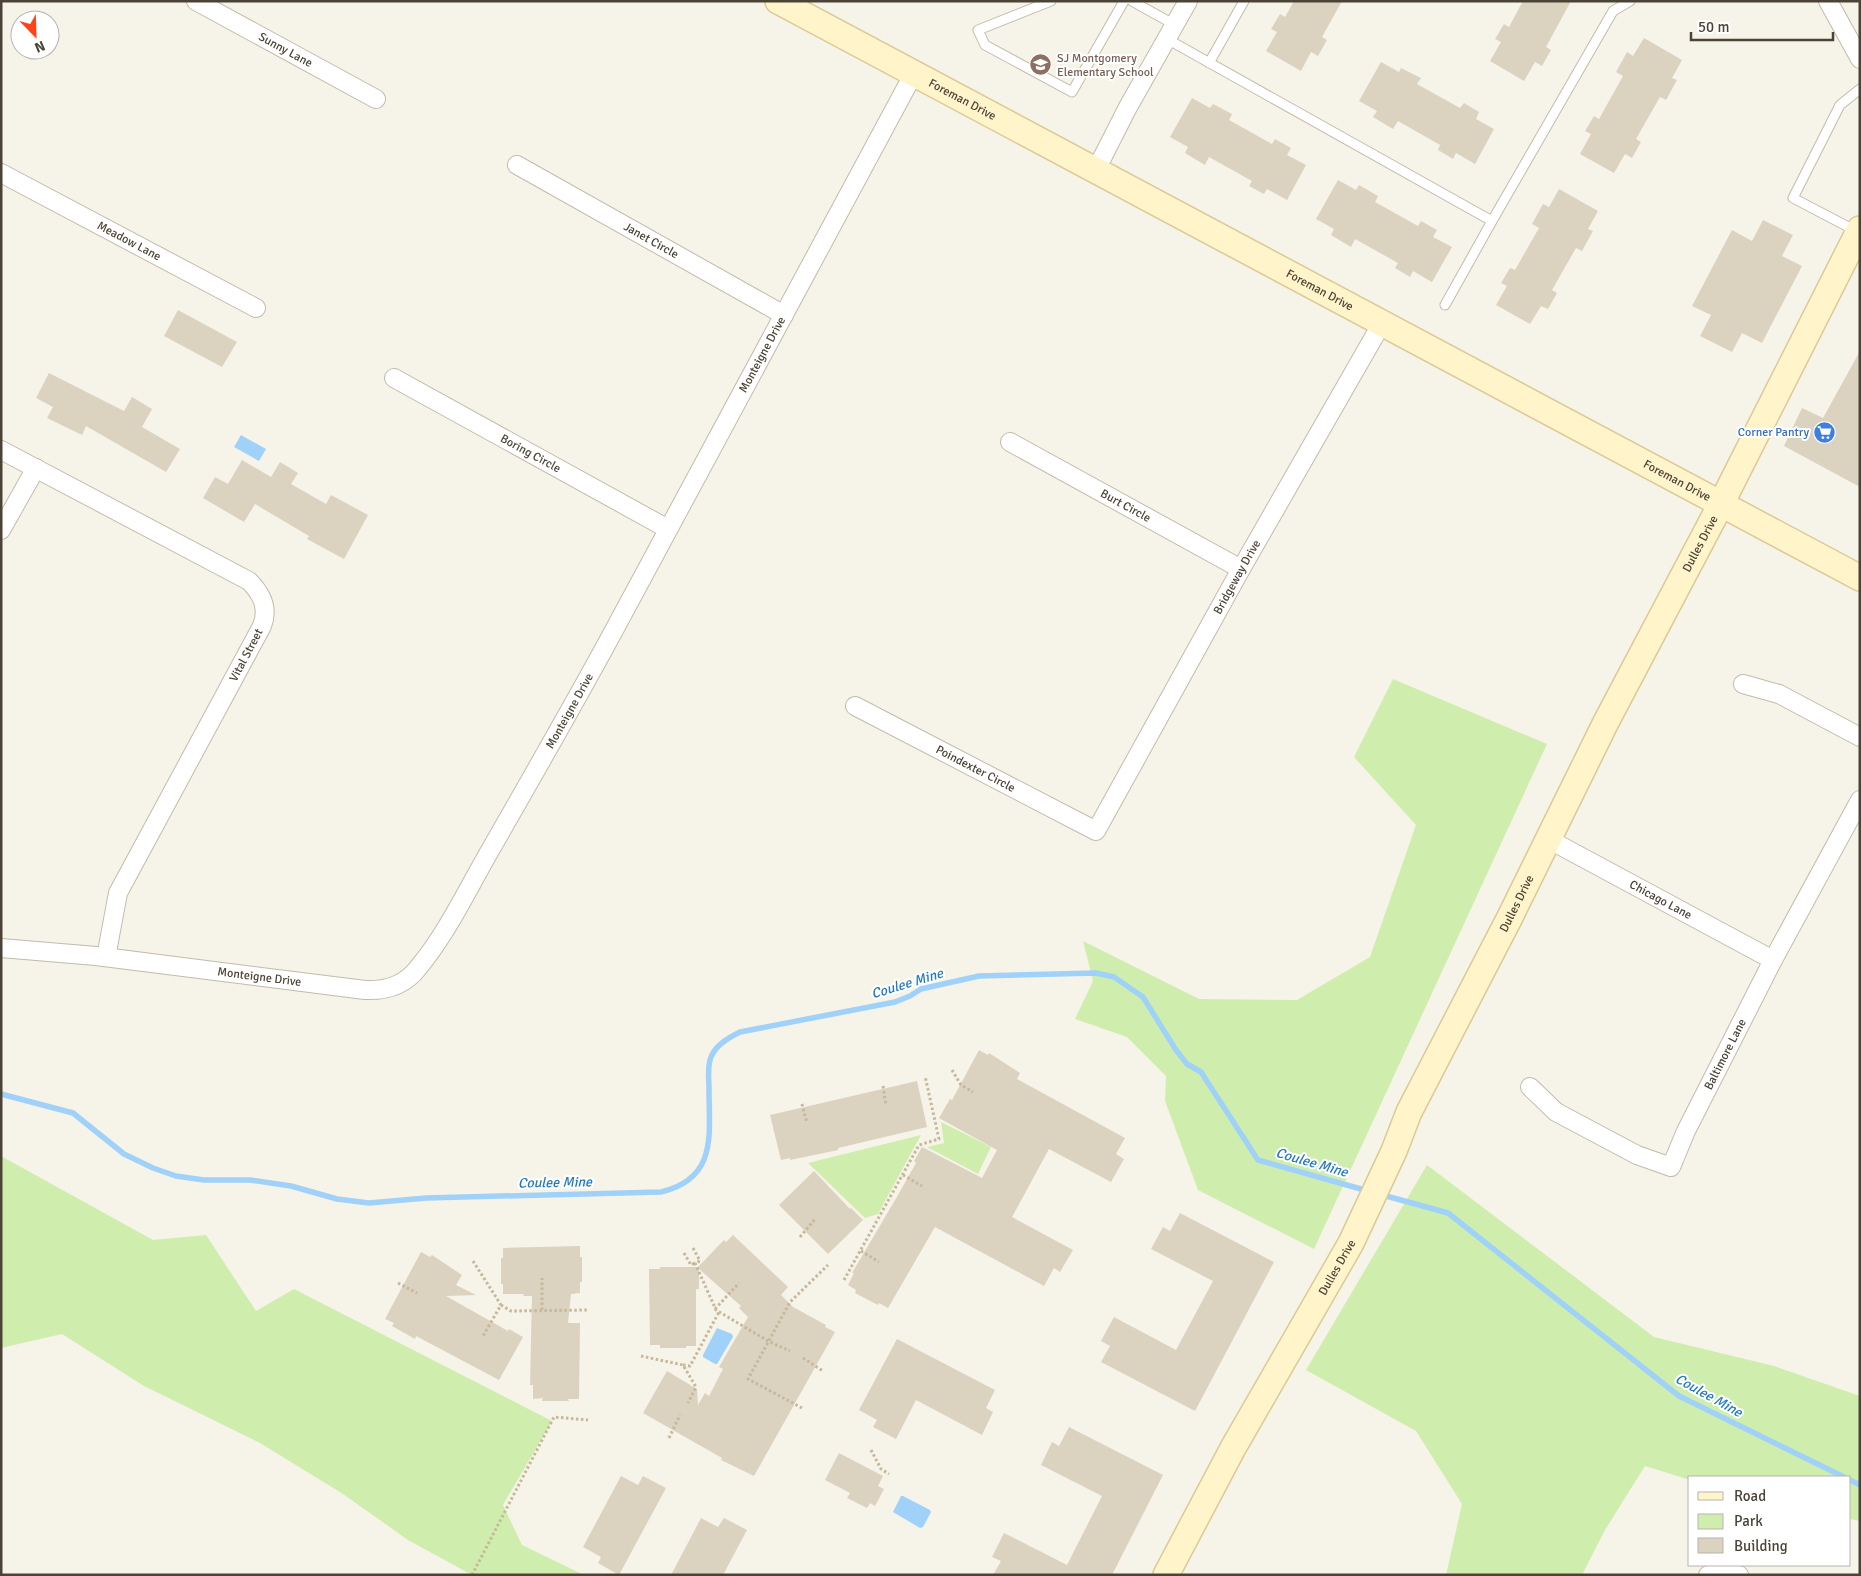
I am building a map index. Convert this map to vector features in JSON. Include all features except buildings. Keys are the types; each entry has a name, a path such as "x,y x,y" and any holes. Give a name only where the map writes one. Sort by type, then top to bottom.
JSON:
{"street":[{"name":"Sunny Lane","path":"196,1 376,99"},
{"name":"Foreman Drive","path":"778,1 1860,578"},
{"path":"1096,170 1128,107 1188,1"},
{"path":"1828,1 1860,59"},
{"name":"Monteigne Drive","path":"1,948 106,957 365,990 389,988 401,984 409,978 433,948 576,700 914,73"},
{"name":"Janet Circle","path":"517,165 784,315"},
{"name":"Meadow Lane","path":"1,173 256,308"},
{"name":"Dulles Drive","path":"1166,1575 1233,1448 1351,1243 1394,1151 1409,1112 1606,722 1721,504 1859,231"},
{"name":"Bridgeway Drive","path":"1096,831 1241,569 1382,323"},
{"name":"Boring Circle","path":"394,378 668,529"},
{"name":"Burt Circle","path":"1010,442 1241,569"},
{"name":"Vital Street","path":"1,450 249,581 262,596 265,608 262,626 118,893 106,957"},
{"path":"1,530 36,468"},
{"path":"1743,684 1779,694 1860,737"},
{"name":"Poindexter Circle","path":"855,706 1096,831"},
{"name":"Baltimore Lane","path":"1530,1087 1556,1112 1637,1155 1671,1167 1686,1131 1773,960 1860,800"},
{"name":"Chicago Lane","path":"1548,840 1773,960"},
{"path":"1708,1575 1724,1572 1739,1575"}],"lane":[{"path":"1051,1 978,30 984,46 1072,92 1124,1"},
{"path":"1132,1 1209,63 1492,222"},
{"path":"1209,63 1244,1"},
{"path":"1445,305 1613,11 1630,1"},
{"path":"1859,231 1793,198 1840,105 1860,89"}],"path":[{"path":"952,1070 961,1085 973,1092"},
{"path":"844,1280 920,1145 939,1139 925,1076"},
{"path":"883,1086 886,1105"},
{"path":"802,1104 807,1123"},
{"path":"903,1175 922,1186"},
{"path":"800,1237 814,1219"},
{"path":"684,1253 690,1265 700,1261 693,1248"},
{"path":"860,1251 879,1262"},
{"path":"472,1261 501,1305 511,1311 587,1310"},
{"path":"695,1263 715,1309 768,1341 790,1351"},
{"path":"802,1408 748,1379 790,1302 828,1265"},
{"path":"542,1278 542,1310"},
{"path":"715,1309 739,1283"},
{"path":"398,1284 417,1293"},
{"path":"483,1336 501,1305"},
{"path":"641,1356 690,1366 719,1312"},
{"path":"802,1358 823,1371"},
{"path":"682,1365 696,1387 688,1403"},
{"path":"669,1438 680,1415"},
{"path":"472,1575 554,1417 588,1420"},
{"path":"871,1450 882,1469 889,1474"}],"green space":[{"path":"1393,679 1547,744 1314,1249 1198,1190 1165,1101 1166,1076 1127,1037 1075,1019 1093,981 1083,941 1199,999 1297,1000 1370,957 1416,825 1354,757"},
{"path":"941,1122 991,1147 978,1174 927,1147 944,1143"},
{"path":"921,1135 878,1214 865,1218 808,1163"},
{"path":"1,1156 153,1240 206,1235 256,1311 294,1289 552,1421 503,1505 522,1545 584,1575 472,1575 408,1540 343,1494 260,1443 144,1386 62,1334 1,1348"},
{"path":"1427,1165 1654,1337 1774,1366 1860,1396 1860,1521 1851,1519 1851,1476 1688,1476 1688,1479 1645,1466 1605,1530 1582,1575 1446,1575 1462,1504 1416,1431 1306,1370"}],"water":[{"path":"241,435 266,449 259,461 234,447"},
{"path":"717,1328 732,1334 733,1337 717,1364 715,1364 703,1357 703,1355"},
{"path":"901,1496 930,1510 931,1512 923,1527 920,1528 893,1512"}],"waterway":[{"name":"Coulee Mine","path":"1,1094 73,1113 124,1154 153,1168 176,1176 204,1180 250,1180 291,1186 337,1199 369,1203 426,1198 661,1192 679,1185 693,1176 701,1165 709,1138 710,1061 719,1045 740,1032 895,1002 921,989 979,976 1096,973 1114,977 1143,997 1176,1050 1187,1064 1201,1072 1258,1160 1368,1191"},
{"name":"Coulee Mine","path":"1379,1194 1448,1213 1679,1396 1842,1476"},
{"name":"Coulee Mine","path":"1851,1480 1860,1485"}],"place":[{"name":"SJ Montgomery Elementary School","path":"1041,65"},
{"name":"Corner Pantry","path":"1825,432"}]}
